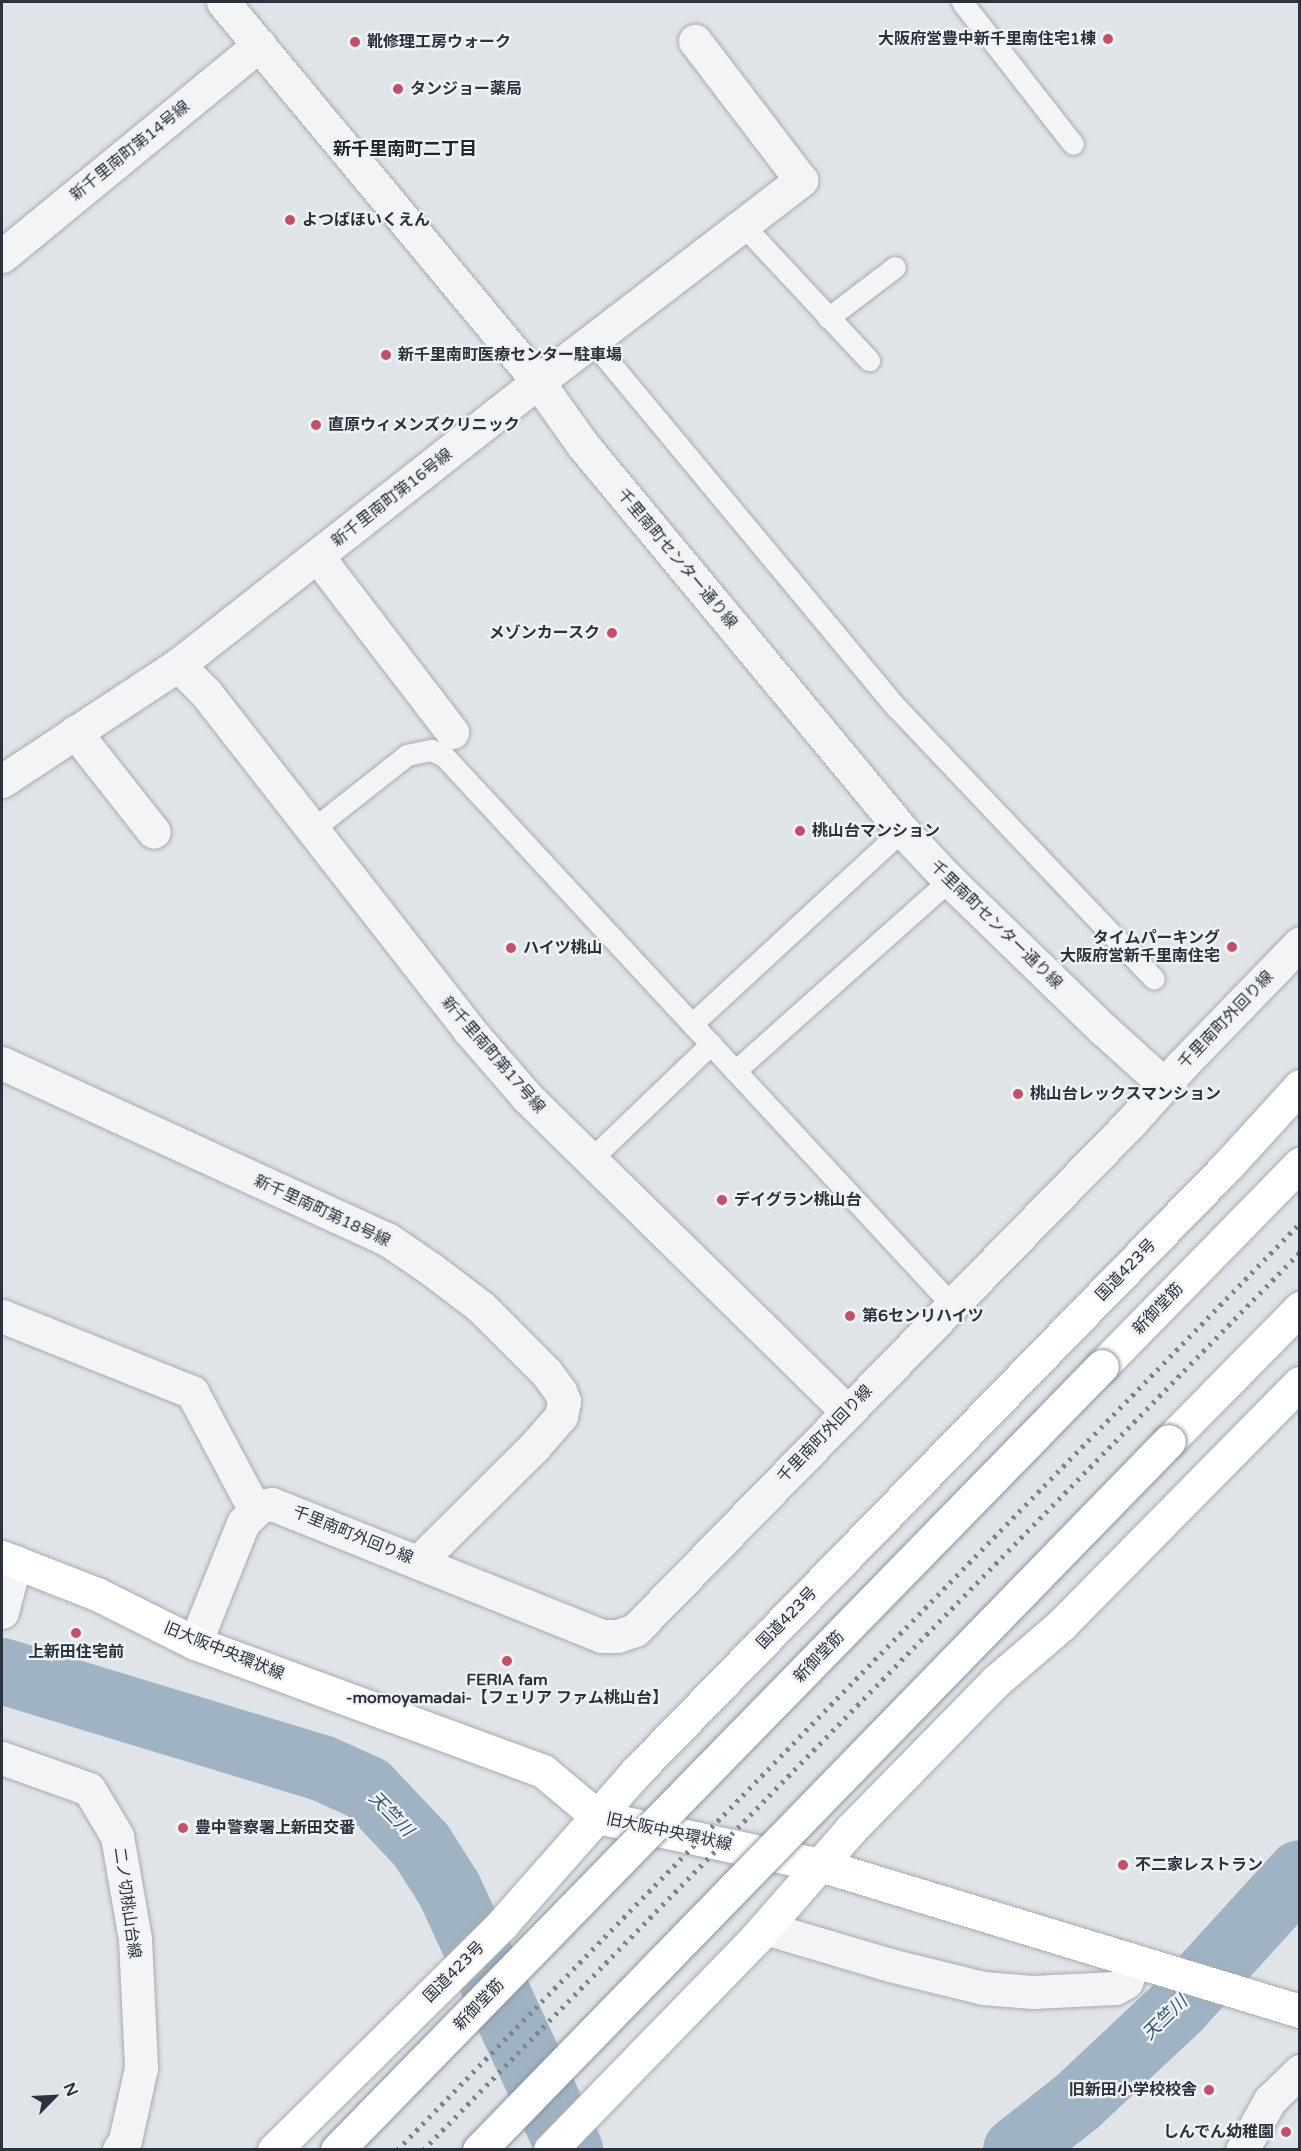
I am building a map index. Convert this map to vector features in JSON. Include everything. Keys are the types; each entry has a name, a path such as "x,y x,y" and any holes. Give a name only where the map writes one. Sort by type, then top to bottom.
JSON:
{"main road":[{"name":"国道423号","path":"274,2150 503,1923 636,1772 1214,1180 1299,1086"},
{"name":"新御堂筋","path":"337,2150 1299,1164"},
{"path":"479,2150 1299,1308"},
{"path":"550,2150 765,1928 852,1828 988,1689 1061,1625 1299,1383"},
{"name":"旧大阪中央環状線","path":"8,1560 97,1594 195,1643 543,1771 598,1817 820,1865 1299,2011"}],"street":[{"name":"千里南町センター通り線","path":"223,2 538,382 582,444 902,830 949,880 1165,1085"},
{"name":"新千里南町第16号線","path":"2,781 178,666 591,340 801,180 695,41"},
{"name":"新千里南町第14号線","path":"2,256 259,45"},
{"path":"317,556 452,732"},
{"name":"新千里南町第17号線","path":"178,666 206,693 483,1047 527,1097 846,1411"},
{"path":"75,732 154,832"},
{"name":"千里南町外回り線","path":"255,1510 264,1505 281,1506 602,1636 627,1634 647,1618 846,1411 952,1305 1299,944"},
{"name":"新千里南町第18号線","path":"2,1063 387,1239 481,1307 546,1372 560,1390 564,1401 561,1416 535,1446 418,1562"},
{"path":"2,1316 192,1392 255,1510 238,1533 195,1643"},
{"path":"2,1612 8,1560"},
{"name":"二ノ切桃山台線","path":"2,1758 89,1789 117,1836 135,1939 141,2068 125,2140 119,2150"},
{"path":"765,1928 890,1965 983,1988 1033,1992 1115,1988 1126,1982 1134,1962"},
{"path":"1242,2150 1270,2100 1299,2071"}],"lane":[{"path":"962,2 1072,144"},
{"path":"743,225 869,360"},
{"path":"828,318 895,267"},
{"path":"591,340 897,708 1154,979"},
{"path":"313,829 406,755 431,750 437,753 459,771 952,1305"},
{"path":"692,1024 902,830"},
{"path":"735,1071 949,880"},
{"path":"590,1160 711,1044"}],"waterway":[{"name":"天竺川","path":"2,1671 322,1768 368,1789 421,1845 449,1889 570,2150"},
{"name":"天竺川","path":"1016,2150 1077,2102 1178,2007 1300,1873"}],"railway":[{"path":"397,2150 1300,1223"},
{"path":"423,2150 1300,1252"}],"place":[{"name":"大阪府営豊中新千里南住宅1棟","path":"1108,39"},
{"name":"靴修理工房ウォーク","path":"355,42"},
{"name":"タンジョー薬局","path":"398,89"},
{"name":"よつばほいくえん","path":"290,220"},
{"name":"新千里南町医療センター駐車場","path":"386,355"},
{"name":"直原ウィメンズクリニック","path":"316,425"},
{"name":"メゾンカースク","path":"612,633"},
{"name":"桃山台マンション","path":"800,831"},
{"name":"タイムパーキング 大阪府営新千里南住宅","path":"1232,947"},
{"name":"ハイツ桃山","path":"511,948"},
{"name":"桃山台レックスマンション","path":"1018,1094"},
{"name":"デイグラン桃山台","path":"722,1200"},
{"name":"第6センリハイツ","path":"850,1316"},
{"name":"上新田住宅前","path":"76,1633"},
{"name":"FERIA fam -momoyamadai-【フェリア ファム桃山台】","path":"507,1661"},
{"name":"豊中警察署上新田交番","path":"183,1828"},
{"name":"不二家レストラン","path":"1123,1865"},
{"name":"旧新田小学校校舎","path":"1209,2090"},
{"name":"しんでん幼稚園","path":"1286,2132"}],"district":[{"name":"新千里南町二丁目","path":"405,149"}]}
